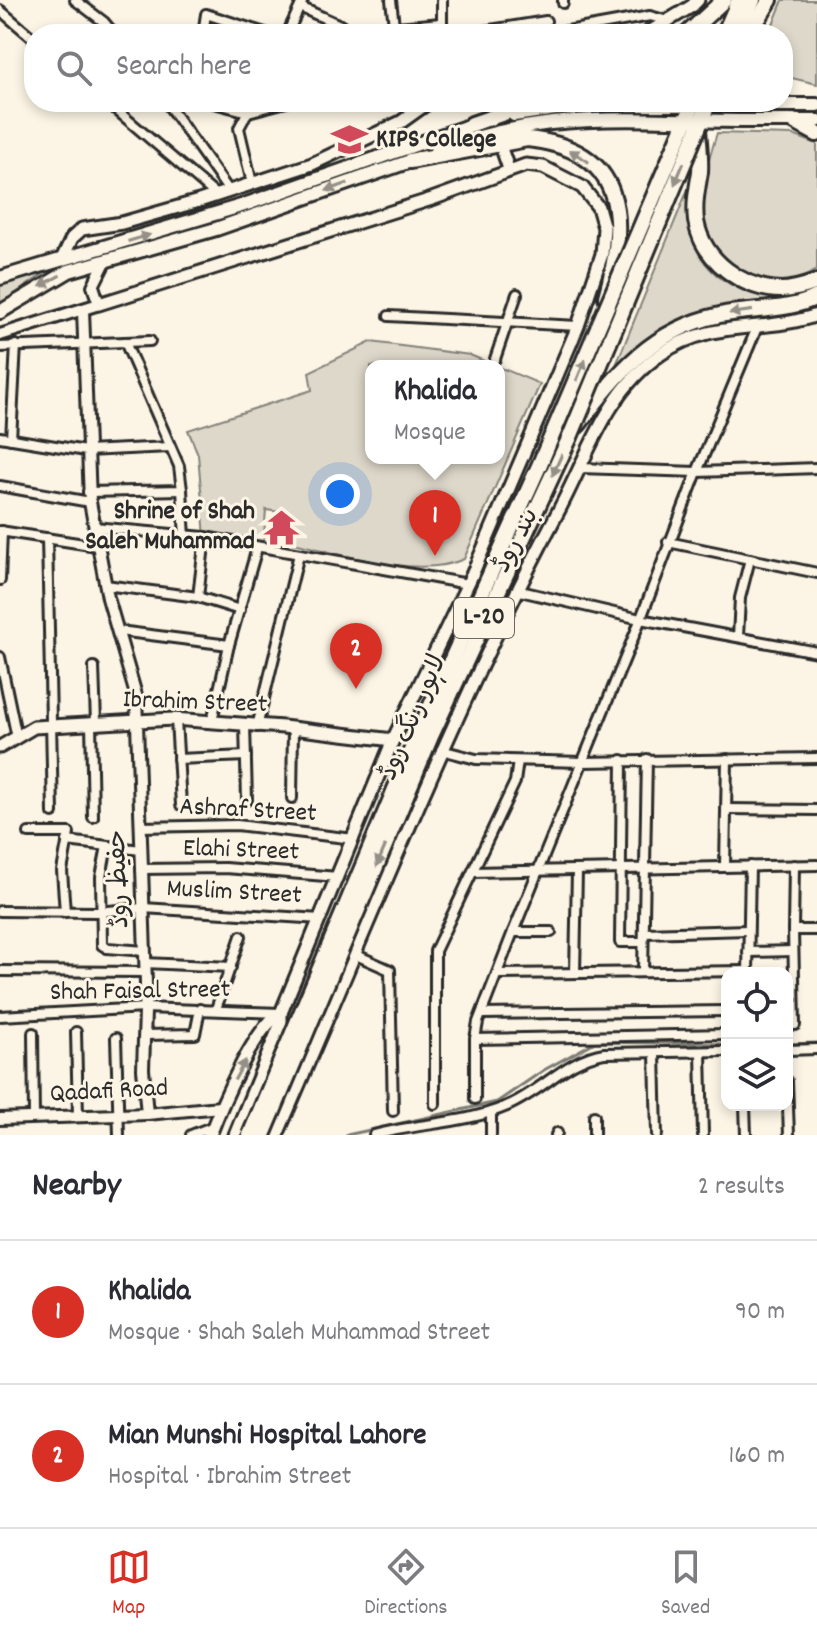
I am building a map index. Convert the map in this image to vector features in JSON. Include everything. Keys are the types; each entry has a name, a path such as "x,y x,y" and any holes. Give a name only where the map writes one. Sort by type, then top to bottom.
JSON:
{"highway":[{"path":"698,24 724,0"},
{"path":"728,24 739,0"},
{"path":"742,24 753,0"},
{"path":"755,24 770,0"},
{"path":"472,124 507,112"},
{"name":"لاہور رنگ روڈ","path":"250,1135 419,732 516,521 690,112"},
{"name":"لاہور رنگ روڈ","path":"263,1135 437,722 570,437 705,112"},
{"path":"793,121 817,134"},
{"path":"698,129 700,173 694,202 697,225 709,253 737,278 753,285 782,290 817,282"},
{"path":"410,161 527,139 546,141 585,158 600,172 611,191 619,227 616,257 599,329"},
{"path":"570,437 617,375 639,353 680,329 720,315 793,306 817,297"}],"main road":[{"path":"664,24 698,0"},
{"path":"793,105 817,105"},
{"path":"63,257 72,238 82,229 122,223 312,164 416,112"},
{"path":"0,278 241,206 472,124 542,112"},
{"path":"0,312 54,278 216,229 467,140 525,125 607,118 817,121"},
{"name":"بند روڈ","path":"99,304 469,187 526,165 543,167 582,187 598,207 604,228 602,254 578,326 468,584 393,740 281,1013 281,1023 235,1135"},
{"name":"بند روڈ","path":"277,1135 441,750 516,590 604,415 631,379 660,354 687,339 722,329 782,323 817,315"},
{"name":"Ibrahim Street","path":"0,747 34,727 176,719 393,740"},
{"name":"بند روڈ","path":"212,1130 220,1107 271,1018 281,1013"}],"street":[{"path":"75,0 106,24"},
{"path":"391,0 394,24"},
{"path":"436,24 441,23 442,0"},
{"path":"292,24 302,2 341,24"},
{"path":"0,10 24,30"},
{"path":"204,24 206,14 237,24"},
{"path":"606,24 650,16 669,21"},
{"path":"534,24 546,21"},
{"path":"119,112 216,195"},
{"path":"173,112 229,191"},
{"path":"248,112 239,128 252,183"},
{"path":"502,150 509,170"},
{"path":"0,335 99,304 93,286 105,262"},
{"path":"495,359 517,294"},
{"name":"حفیظ روڈ","path":"83,310 89,497 105,585 132,673 138,721 145,962 143,1069 147,1114"},
{"path":"389,316 578,326"},
{"path":"475,1099 475,1039 482,1014 668,542 758,325"},
{"path":"0,347 150,341"},
{"path":"125,342 179,466 185,537"},
{"path":"11,439 16,345"},
{"path":"0,437 86,451 170,447"},
{"path":"580,468 697,472 817,468"},
{"path":"0,486 89,497 182,490"},
{"path":"94,527 205,537 468,584"},
{"path":"0,580 1,531 97,546"},
{"path":"198,597 205,537"},
{"path":"47,538 53,813"},
{"path":"668,542 817,573"},
{"path":"212,721 229,645 257,548"},
{"path":"247,800 246,756 251,726 299,554"},
{"path":"738,637 740,598 750,559"},
{"path":"105,585 198,597 240,610"},
{"path":"516,590 640,619 817,652"},
{"path":"119,631 229,645"},
{"path":"0,657 17,738"},
{"path":"93,817 94,667"},
{"path":"176,719 181,805"},
{"path":"292,798 293,728"},
{"path":"441,750 476,759 518,761 817,758"},
{"path":"178,759 246,756"},
{"path":"643,972 647,759"},
{"path":"725,866 727,759"},
{"path":"622,760 620,942 644,937 748,930"},
{"path":"435,1104 435,951 515,782 518,761"},
{"path":"727,809 817,810"},
{"name":"Ashraf Street","path":"140,827 237,825 354,839"},
{"path":"29,833 69,833 62,871 65,912"},
{"path":"67,841 141,850"},
{"path":"107,846 101,877 103,947 145,962"},
{"path":"794,865 795,1025"},
{"path":"473,872 817,865"},
{"path":"748,967 750,866"},
{"name":"Elahi Street","path":"141,869 225,868 338,877"},
{"path":"575,973 577,871"},
{"name":"Muslim Street","path":"0,911 101,912 143,908 321,919"},
{"path":"793,930 817,930"},
{"path":"513,932 551,932"},
{"path":"216,1009 241,936"},
{"path":"748,952 793,951"},
{"path":"354,954 390,970 393,1111"},
{"path":"0,971 145,962 231,967"},
{"path":"499,974 721,972"},
{"path":"294,981 334,999"},
{"name":"Shah Faisal Street","path":"0,1016 145,1008 281,1013"},
{"path":"145,1035 195,1034 200,1009"},
{"path":"482,1014 721,1011"},
{"path":"76,1032 78,1116"},
{"path":"33,1033 34,1118"},
{"path":"475,1039 721,1034"},
{"path":"116,1038 119,1135"},
{"path":"793,1050 817,1049"},
{"path":"374,1135 491,1112 542,1087 569,1065 586,1056 721,1051"},
{"path":"701,1052 703,1135"},
{"path":"655,1053 657,1135"},
{"name":"Qadafi Road","path":"0,1119 147,1114 220,1107"},
{"path":"745,1111 746,1135"},
{"path":"788,1111 789,1135"},
{"path":"491,1112 491,1135"},
{"path":"594,1116 594,1135"},
{"path":"431,1124 432,1135"},
{"path":"191,1135 212,1130"}],"shaded area":[{"path":"783,0 817,0 817,84 793,78 793,24 773,24"},
{"path":"717,133 793,135 817,144 817,270 791,280 766,281 732,266 711,243 701,219 701,199"},
{"path":"688,189 691,233 705,263 717,275 731,285 762,296 796,295 797,298 716,308 683,319 653,336 614,370"},
{"path":"81,259 48,271 0,304 0,283"},
{"path":"371,342 470,355 482,360 365,360 365,464 505,464 505,369 540,384 464,559 445,565 401,566 289,542 293,514 266,510 263,547 205,537 198,454 188,430 312,390 309,372"}],"waterway":[{"path":"347,1135 497,1102 544,1070 595,1042 721,1044"},
{"path":"793,1044 817,1043"}],"tunnel":[{"path":"489,112 498,138"}],"place":[{"name":"KIPS College","path":"350,140"},
{"name":"Shrine of Shah Saleh Muhammad","path":"281,527"},
{"name":"Khalida","path":"435,556"},
{"name":"Mian Munshi Hospital Lahore","path":"356,689"}]}
